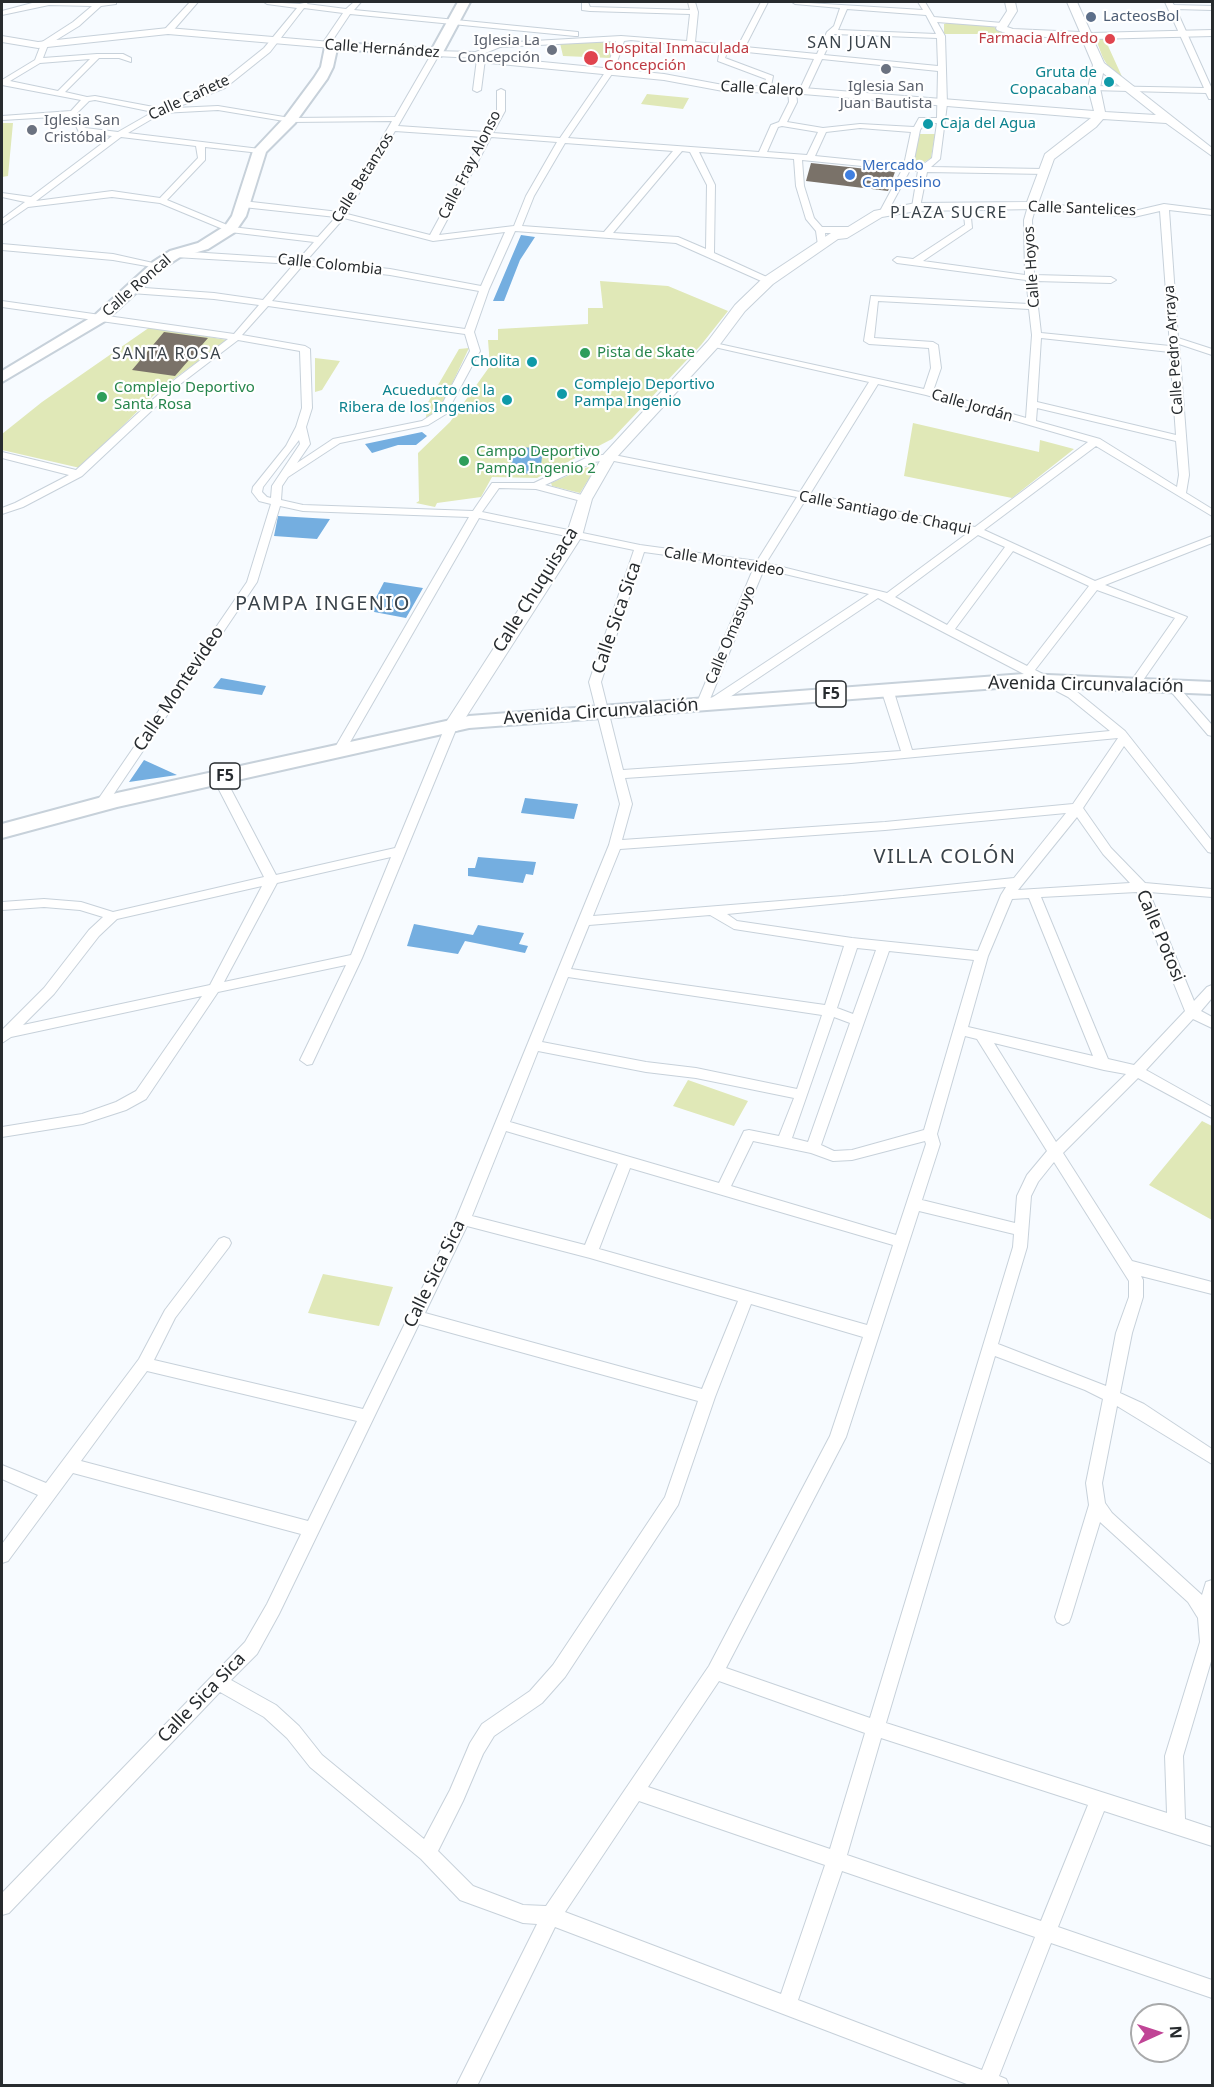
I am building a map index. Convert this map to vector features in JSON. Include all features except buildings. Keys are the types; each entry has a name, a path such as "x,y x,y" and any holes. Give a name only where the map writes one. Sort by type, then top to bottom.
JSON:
{"main road":[{"name":"Calle Betanzos","path":"436,53 464,2"},
{"path":"1010,2 1012,11 1001,28 1011,32 1087,36 1212,33"},
{"path":"1072,2 1099,65 1212,153"},
{"name":"Calle Hernández","path":"2,39 45,44 168,31 479,57"},
{"path":"230,229 243,204 260,151 290,120 321,79 327,67 331,45"},
{"name":"Calle Calero","path":"479,57 610,71 766,92 798,91 1172,120"},
{"path":"1099,65 1094,88 1100,114"},
{"name":"Calle Hoyos","path":"1032,206 1049,157 1092,125 1100,114"},
{"name":"Calle Santelices","path":"916,207 1032,206"},
{"name":"Calle Chuquisaca","path":"451,727 574,536 585,499 609,457 713,344 740,308 768,280 821,237 853,230 883,213 916,207"},
{"name":"Calle Roncal","path":"2,376 100,318 158,265 175,254 202,246 230,229"},
{"name":"Avenida Circunvalación","path":"2,834 101,804 469,722 887,689 1050,681 1212,688"}],"street":[{"path":"39,2 113,2"},
{"path":"168,31 194,2"},
{"path":"267,2 302,4 347,12 452,23 554,30 606,38"},
{"path":"331,45 328,41 347,12 358,2"},
{"path":"691,44 694,12 692,2"},
{"path":"740,50 765,2"},
{"path":"795,2 840,4 1002,25"},
{"path":"916,207 923,169 936,159 943,103 940,69 941,36 922,2"},
{"path":"2,13 48,3"},
{"path":"38,61 45,44 76,24 100,3"},
{"name":"Calle Cañete","path":"2,223 120,134 160,111 222,86 267,50 302,4"},
{"path":"782,124 798,91 820,58 831,32 837,27 840,4"},
{"path":"1170,4 1212,8"},
{"path":"1094,88 1211,93 1170,4"},
{"path":"585,5 694,12"},
{"path":"831,32 941,36"},
{"path":"284,477 337,441 425,423 443,412 475,351 469,332 484,289 530,196 561,142 610,71 621,38"},
{"name":"Calle Hernández","path":"479,57 499,45 621,38 940,69"},
{"path":"725,47 721,59 770,78 766,92"},
{"name":"Calle Betanzos","path":"2,511 19,506 78,474 176,383 236,337 342,215 436,53"},
{"path":"58,94 97,56"},
{"path":"2,82 38,61 97,56 120,56 128,60"},
{"name":"Calle Fray Alonso","path":"477,90 479,57"},
{"path":"2,82 160,111 218,108 290,120 395,124 561,142 762,154 923,169 1042,172"},
{"name":"Calle Fray Alonso","path":"433,238 501,111 501,91"},
{"path":"2,118 73,113 87,99"},
{"path":"73,113 79,120 82,130 260,151"},
{"path":"883,213 908,167 916,130 922,120 942,121"},
{"path":"762,154 776,125 782,124 823,130 860,126 916,130"},
{"path":"810,158 823,130"},
{"path":"162,201 202,158 200,144"},
{"path":"606,235 679,149"},
{"path":"693,149 711,185 710,255"},
{"path":"798,158 800,186 810,219 821,237"},
{"path":"2,195 28,203 112,195 162,201 230,229 320,240"},
{"path":"243,204 342,215 433,238 514,228 710,242"},
{"name":"Calle Santelices","path":"1032,206 1134,214 1164,207 1212,212"},
{"name":"Calle Hoyos","path":"1031,422 1037,335 1030,278 1028,220 1032,206"},
{"path":"915,262 969,226 966,207"},
{"name":"Calle Pedro Arraya","path":"1164,207 1184,475 1181,493"},
{"path":"678,240 768,280"},
{"path":"2,248 113,257 158,265"},
{"name":"Calle Colombia","path":"175,254 302,262 390,272 484,289"},
{"path":"897,260 1030,278 1111,280"},
{"path":"131,290 214,296 469,332"},
{"path":"928,393 936,368 933,345 869,341 874,298 1034,307"},
{"name":"Calle Montevideo","path":"2,304 305,349 308,408 301,427 305,444 277,486 276,503 252,582 101,804"},
{"path":"1037,335 1173,344 1212,352"},
{"name":"Calle Jordán","path":"713,344 928,393 1096,441 1212,513"},
{"name":"Calle Omasuyo","path":"706,705 760,565 875,381"},
{"path":"1033,404 1180,439"},
{"path":"276,503 263,499 257,492 258,487 290,447 301,427"},
{"path":"706,705 882,596 1096,441"},
{"path":"3,457 78,474"},
{"name":"Calle Santiago de Chaqui","path":"536,486 592,459 609,457 976,530 1095,585 1181,616 1135,684"},
{"path":"339,751 476,514 496,484 536,486 585,499"},
{"name":"Calle Montevideo","path":"276,503 303,508 476,514 640,548 760,565 882,596 1072,694 1123,736 1212,849"},
{"path":"1029,672 1095,585 1212,539"},
{"name":"Calle Sica Sica","path":"2,1906 251,1648 273,1609 364,1416 463,1219 615,845 626,804 595,682 640,548"},
{"path":"949,630 1011,548"},
{"path":"1172,686 1212,732"},
{"path":"887,689 908,754"},
{"name":"Calle Chuquisaca","path":"307,1060 356,958 451,727"},
{"path":"620,774 1123,736"},
{"path":"466,2085 551,1916 715,1672 838,1437 933,1144 930,1134 982,956 1011,889 1077,808 1123,736"},
{"path":"219,778 272,880"},
{"path":"615,845 885,826 1077,808"},
{"name":"Calle Potosi","path":"1077,808 1107,851 1142,887 1192,1012"},
{"path":"4,1035 49,991 94,933 113,916 399,851"},
{"path":"2,1132 83,1119 121,1106 141,1095 215,987 272,880"},
{"path":"583,921 1011,889 1033,894 1142,887 1212,893"},
{"path":"1033,894 1104,1065"},
{"path":"2,906 44,903 81,906 113,916"},
{"path":"712,910 734,925 852,943 982,956"},
{"path":"784,1141 802,1095 852,943"},
{"path":"813,1148 884,946"},
{"path":"4,1035 215,987 356,958"},
{"path":"564,972 830,1011 857,1020"},
{"path":"787,2006 836,1860 1020,1246 1019,1230 1024,1196 1032,1179 1055,1152 1137,1071 1212,990"},
{"path":"1192,1012 1212,1023"},
{"path":"959,1029 983,1037 1137,1071 1212,1113"},
{"path":"983,1037 1136,1280 1136,1297 1124,1333 1095,1483 1097,1505 1063,1617"},
{"path":"534,1045 646,1067 696,1073 802,1095"},
{"path":"503,1125 903,1242"},
{"path":"723,1190 749,1135 813,1148 833,1156 852,1155 930,1134"},
{"path":"590,1252 626,1161"},
{"path":"915,1204 1019,1230"},
{"path":"463,1219 590,1252 746,1299 872,1333"},
{"path":"2,1556 144,1364 170,1314 224,1243"},
{"path":"1126,1266 1212,1288"},
{"path":"427,1853 457,1795 476,1749 488,1730 536,1697 559,1671 672,1500 708,1396 746,1299"},
{"path":"415,1317 708,1396"},
{"path":"989,1347 1112,1396 1138,1409 1212,1457"},
{"path":"144,1364 364,1416"},
{"path":"69,1465 311,1529"},
{"path":"2,1472 49,1492"},
{"path":"1097,1505 1106,1518 1194,1598 1206,1616"},
{"path":"1176,1825 1174,1756 1209,1642 1206,1616 1212,1587"},
{"path":"715,1672 876,1728 1212,1837"},
{"path":"218,1682 270,1711 293,1732 316,1761 427,1853 467,1893 523,1914 551,1916 990,2084 1046,1932 1099,1800"},
{"path":"635,1791 1212,1989"}],"green space":[{"path":"949,22 994,27 1007,34 944,34 944,24"},
{"path":"1095,37 1104,37 1124,81 1111,71"},
{"path":"607,41 613,43 610,58 563,56 560,43"},
{"path":"647,94 689,98 683,109 641,104"},
{"path":"2,123 13,123 8,176 2,177"},
{"name":"PLAZA SUCRE","path":"920,134 935,134 931,158 918,166 912,164"},
{"name":"Complejo Deportivo Pampa Ingenio","path":"600,281 668,286 728,311 701,345 612,439 537,478 492,477 481,497 437,503 435,507 416,503 419,501 418,453 450,422 490,366 488,340 498,340 498,329 588,324 588,308 603,308"},
{"name":"Complejo Deportivo Santa Rosa","path":"150,327 227,340 160,389 80,468 2,450 2,434 42,402"},
{"path":"469,348 440,409 426,418 427,404 459,349"},
{"path":"315,358 340,361 322,390 315,392"},
{"path":"913,423 1039,452 1040,440 1074,449 1012,498 904,476"},
{"path":"590,466 595,469 580,493 552,486 551,483"},
{"path":"688,1080 748,1101 734,1126 673,1106"},
{"path":"1202,1121 1212,1126 1212,1220 1149,1185"},
{"path":"323,1274 393,1287 379,1326 308,1313"}],"water":[{"path":"521,235 535,237 520,260 504,301 493,301"},
{"path":"422,432 427,436 416,445 398,445 372,453 365,444"},
{"path":"514,447 543,448 540,474 510,473"},
{"path":"278,516 330,519 317,539 274,536"},
{"path":"384,582 423,588 406,618 369,611"},
{"path":"221,678 266,686 262,695 213,688"},
{"path":"144,760 177,775 129,782"},
{"path":"525,798 578,804 574,819 521,813"},
{"path":"478,857 536,862 533,875 526,874 523,883 468,876 468,868 475,868"},
{"path":"414,924 473,935 478,925 524,933 519,944 528,946 525,953 465,941 458,954 407,946"}],"place":[{"name":"LacteosBol","path":"1091,17"},
{"name":"Farmacia Alfredo","path":"1110,39"},
{"name":"Iglesia La Concepción","path":"552,50"},
{"name":"Hospital Inmaculada Concepción","path":"591,58"},
{"name":"Iglesia San Juan Bautista","path":"886,69"},
{"name":"Gruta de Copacabana","path":"1109,82"},
{"name":"Caja del Agua","path":"928,124"},
{"name":"Iglesia San Cristóbal","path":"32,130"},
{"name":"Mercado Campesino","path":"850,175"},
{"name":"Pista de Skate","path":"585,353"},
{"name":"Cholita","path":"532,362"},
{"name":"Complejo Deportivo Pampa Ingenio","path":"562,394"},
{"name":"Complejo Deportivo Santa Rosa","path":"102,397"},
{"name":"Acueducto de la Ribera de los Ingenios","path":"507,400"},
{"name":"Campo Deportivo Pampa Ingenio 2","path":"464,461"}],"district":[{"name":"SAN JUAN","path":"850,43"},
{"name":"PLAZA SUCRE","path":"949,213"},
{"name":"SANTA ROSA","path":"167,354"},
{"name":"PAMPA INGENIO","path":"323,604"},
{"name":"VILLA COLÓN","path":"945,857"}]}
